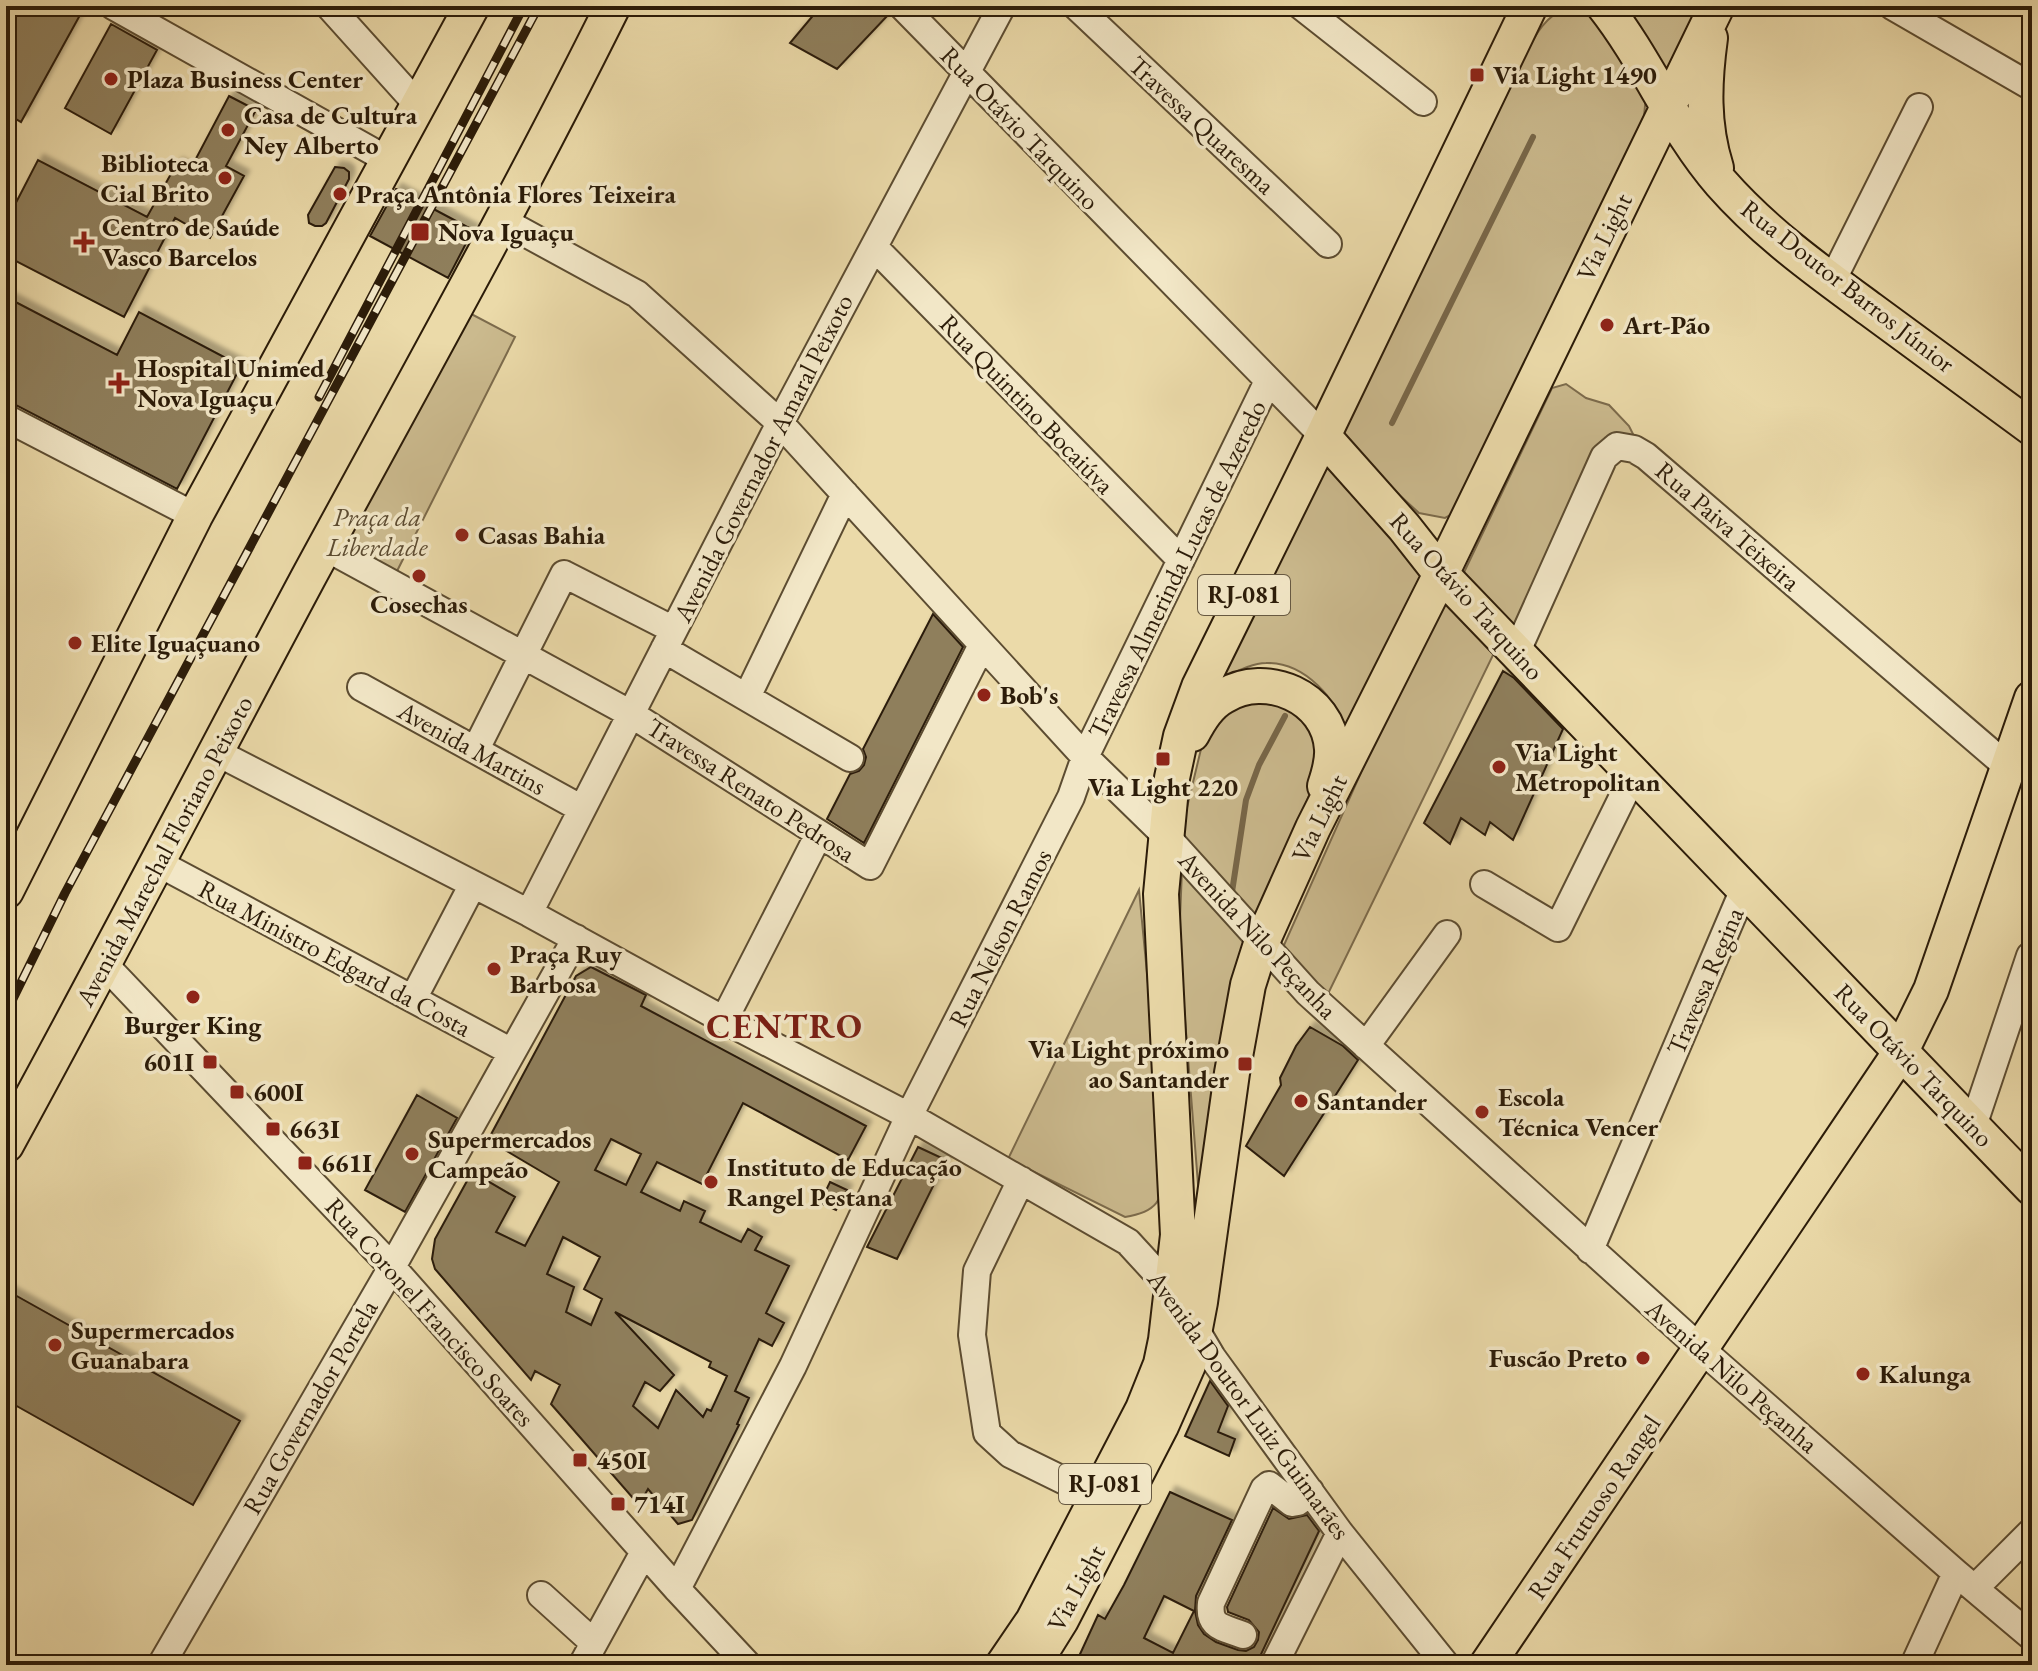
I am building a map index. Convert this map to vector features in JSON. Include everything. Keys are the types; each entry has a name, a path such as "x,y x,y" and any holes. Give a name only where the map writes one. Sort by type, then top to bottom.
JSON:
{"main road":[{"path":"11,870 195,516 472,6"},
{"name":"Avenida Marechal Floriano Peixoto","path":"6,1145 503,221 613,6"},
{"name":"Via Light","path":"1003,1665 1033,1621 1153,1387 1161,1364 1178,1235 1161,894 1172,778 1181,736 1199,687 1530,6"},
{"name":"Rua Doutor Barros Júnior","path":"1604,6 1660,108 1721,183 1756,219 1832,281 2032,428"},
{"path":"1716,9 1706,62 1705,117 1721,183"},
{"name":"Via Light","path":"1033,1665 1061,1620 1177,1395 1188,1365 1232,1073 1248,985 1261,944 1313,828 1470,514 1660,108 1716,9"},
{"name":"Rua Otávio Tarquino","path":"1323,436 1404,527 1441,574 2032,1188"},
{"path":"1404,527 1423,534 1438,534 1456,526 1470,514"},
{"path":"1172,778 1197,724 1219,699 1247,687 1282,688 1297,695 1314,710 1326,726 1332,746 1330,771 1313,828"},
{"name":"Rua Frutuoso Rangel","path":"1487,1665 1900,1053 1931,990 2032,698"},
{"path":"1178,1235 1189,1226 1203,1205 1219,1170"},
{"path":"1041,1665 1061,1620"}],"street":[{"path":"113,6 388,160"},
{"path":"329,6 418,105"},
{"name":"Rua Otávio Tarquino","path":"902,6 1323,436"},
{"name":"Avenida Governador Amaral Peixoto","path":"529,913 780,423 1002,6"},
{"name":"Travessa Quaresma","path":"1076,6 1328,244"},
{"path":"1301,6 1423,102"},
{"path":"1892,6 2032,87"},
{"path":"1832,281 1919,107"},
{"name":"Avenida Nilo Peçanha","path":"503,221 637,294 780,423 1085,757 1166,836 1308,993 1701,1349 2032,1637"},
{"name":"Rua Quintino Bocaiúva","path":"874,247 1181,560"},
{"name":"Travessa Almerinda Lucas de Azeredo","path":"1085,757 1268,381"},
{"path":"6,418 195,516"},
{"name":"Rua Paiva Teixeira","path":"1517,651 1604,457 1617,446 1634,449 1646,456 2008,767"},
{"path":"747,697 845,494"},
{"name":"Travessa Renato Pedrosa","path":"325,547 631,714 870,866 982,645"},
{"path":"476,749 564,574 669,640 747,697 850,758"},
{"name":"Avenida Martins","path":"361,687 582,809"},
{"name":"Avenida Doutor Luiz Guimarães","path":"216,752 529,913 724,1020 909,1116 1128,1242 1173,1291 1195,1331 1340,1533 1446,1665"},
{"name":"Rua Nelson Ramos","path":"677,1589 793,1366 909,1116 1071,797 1085,757"},
{"path":"1484,884 1558,928 1634,774"},
{"path":"724,1020 819,834"},
{"name":"Rua Ministro Edgard da Costa","path":"158,863 512,1052"},
{"path":"413,999 473,884"},
{"name":"Travessa Regina","path":"1590,1250 1744,889"},
{"path":"1366,1046 1447,934"},
{"name":"Rua Governador Portela","path":"163,1664 392,1267 576,938"},
{"path":"1973,1126 2030,956"},
{"name":"Rua Coronel Francisco Soares","path":"105,965 392,1267 748,1665"},
{"path":"1021,1180 977,1271 972,1335 987,1433 1010,1454 1069,1483"},
{"path":"1128,1242 1158,1242 1178,1235"},
{"path":"1243,1635 1214,1623 1210,1616 1211,1603 1264,1489 1269,1485 1275,1487 1292,1503 1298,1502 1310,1491"},
{"path":"1914,1665 1966,1580 2032,1531"},
{"path":"1274,1665 1340,1533"},
{"path":"541,1595 588,1654 644,1552"}],"green space":[{"path":"1617,6 1705,6 1668,84"},
{"path":"1567,8 1583,8 1605,23 1646,96 1644,116 1465,507 1445,518 1419,513 1359,458 1345,434 1345,419 1528,48 1544,24"},
{"name":"Praça da Liberdade","path":"458,307 515,337 392,581 329,546"},
{"path":"1566,384 1586,398 1609,405 1629,426 1641,450 1605,438 1516,642 1457,587 1552,388"},
{"path":"1327,451 1424,569 1347,734 1327,696 1294,669 1280,664 1260,663 1218,680"},
{"path":"1443,589 1496,649 1324,1002 1280,954"},
{"path":"1244,698 1299,705 1322,760 1301,817 1206,1168 1198,1184 1179,943 1184,820 1201,749 1216,717"},
{"path":"1139,890 1166,1171 1156,1203 1144,1212 1125,1217 1008,1159"}],"building":[{"path":"6,6 85,6 21,122 6,113"},
{"path":"821,6 886,6 889,14 837,69 790,43"},
{"name":"Plaza Business Center","path":"111,24 157,50 111,134 65,108"},
{"name":"Centro de Saúde Vasco Barcelos","path":"229,96 256,110 226,166 244,176 210,238 175,218 124,317 6,256 6,222 38,160 147,217 177,163 190,170"},
{"path":"335,167 349,172 349,179 326,223 315,226 309,223 308,215"},
{"name":"Nova Iguaçu","path":"396,189 473,230 448,278 370,236"},
{"name":"Hospital Unimed Nova Iguaçu","path":"6,297 117,355 139,312 241,366 177,489 6,400"},
{"path":"933,614 963,647 864,843 827,819 850,774 864,765 866,757 863,749"},
{"name":"Via Light Metropolitan","path":"1503,671 1514,678 1563,729 1513,840 1490,822 1485,835 1461,818 1450,844 1424,823"},
{"path":"591,967 646,995 641,1006 866,1126 848,1160 743,1103 702,1184 657,1162 641,1192 680,1211 684,1201 705,1211 700,1222 741,1242 748,1229 762,1237 755,1250 789,1266 766,1313 784,1323 772,1346 759,1339 735,1391 749,1398 739,1425 692,1520 678,1524 648,1489 639,1505 551,1404 560,1385 535,1371 531,1380 435,1269 432,1259 435,1239 472,1172 515,1197 496,1232 525,1246 559,1182 488,1140 576,976","holes":["611,1139 641,1154 626,1185 595,1170","563,1237 600,1257 584,1289 602,1299 591,1325 566,1312 574,1287 547,1274","615,1312 711,1362 709,1367 727,1376 711,1411 707,1409 703,1417 676,1390 658,1428 633,1406 645,1382 660,1391 674,1375"]},
{"name":"Santander","path":"1310,1027 1343,1046 1358,1060 1284,1176 1246,1146 1281,1085 1280,1078 1296,1046"},
{"name":"Supermercados Campeão","path":"417,1095 457,1118 405,1212 365,1190"},
{"path":"918,1147 946,1160 897,1259 867,1247"},
{"path":"830,1182 847,1190 836,1210 820,1203"},
{"name":"Supermercados Guanabara","path":"6,1290 240,1421 193,1505 6,1400"},
{"path":"1210,1381 1228,1406 1218,1432 1235,1439 1229,1456 1185,1436"},
{"path":"1170,1492 1232,1520 1196,1596 1195,1611 1204,1634 1216,1642 1246,1651 1254,1647 1259,1632 1249,1620 1228,1612 1227,1607 1273,1508 1289,1519 1307,1515 1319,1531 1256,1665 1075,1665 1098,1615 1105,1619","holes":["1164,1596 1194,1611 1173,1653 1144,1638"]}],"waterway":[{"path":"1392,423 1533,137"},
{"path":"1232,892 1246,800 1259,765 1285,716"}],"railway":[{"path":"319,397 524,6"},
{"path":"6,1013 65,893 539,6"}],"place":[{"name":"Via Light 1490","path":"1477,75"},
{"name":"Plaza Business Center","path":"111,79"},
{"name":"Casa de Cultura Ney Alberto","path":"228,130"},
{"name":"Biblioteca Cial Brito","path":"225,178"},
{"name":"Praça Antônia Flores Teixeira","path":"340,194"},
{"name":"Nova Iguaçu","path":"420,232"},
{"name":"Centro de Saúde Vasco Barcelos","path":"84,242"},
{"name":"Art-Pão","path":"1607,325"},
{"name":"Hospital Unimed Nova Iguaçu","path":"119,383"},
{"name":"Casas Bahia","path":"462,535"},
{"name":"Cosechas","path":"419,576"},
{"name":"Elite Iguaçuano","path":"75,643"},
{"name":"Bob's","path":"984,695"},
{"name":"Via Light 220","path":"1163,759"},
{"name":"Via Light Metropolitan","path":"1499,767"},
{"name":"Praça Ruy Barbosa","path":"494,969"},
{"name":"Burger King","path":"193,997"},
{"name":"601I","path":"210,1062"},
{"name":"Via Light próximo ao Santander","path":"1245,1064"},
{"name":"600I","path":"237,1092"},
{"name":"Santander","path":"1301,1101"},
{"name":"Escola Técnica Vencer","path":"1482,1112"},
{"name":"663I","path":"273,1129"},
{"name":"Supermercados Campeão","path":"412,1154"},
{"name":"661I","path":"305,1163"},
{"name":"Instituto de Educação Rangel Pestana","path":"711,1182"},
{"name":"Supermercados Guanabara","path":"55,1345"},
{"name":"Fuscão Preto","path":"1643,1358"},
{"name":"Kalunga","path":"1863,1374"},
{"name":"450I","path":"580,1460"},
{"name":"714I","path":"618,1504"}],"district":[{"name":"CENTRO","path":"785,1026"}]}
